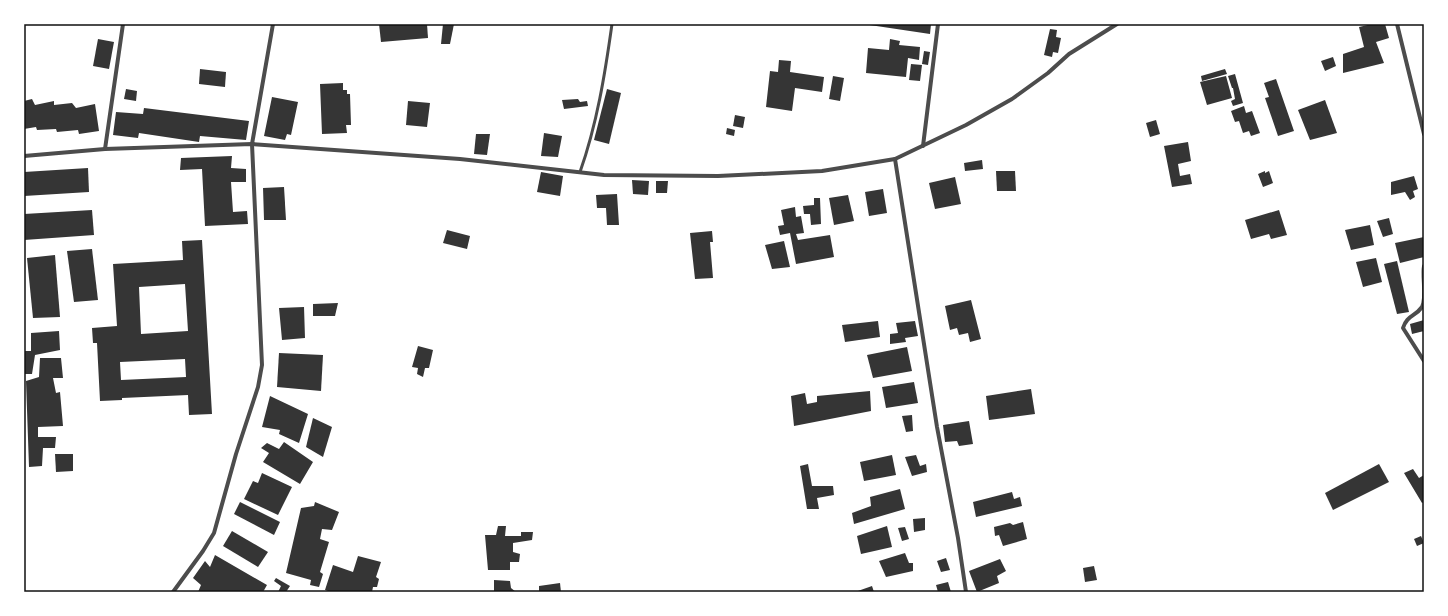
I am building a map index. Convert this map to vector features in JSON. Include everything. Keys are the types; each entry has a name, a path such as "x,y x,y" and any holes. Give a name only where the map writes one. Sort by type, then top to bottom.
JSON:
{"street":[{"path":"105,148 123,24"},
{"path":"173,592 203,551 214,533 236,454 258,387 262,365 252,144 273,24"},
{"path":"923,146 938,24"},
{"path":"24,156 105,148 252,144 460,160 604,175 718,176 822,171 895,159 966,125 1012,99 1048,73 1068,54 1117,24"},
{"path":"1397,24 1424,134"},
{"path":"895,159 937,426 958,538 966,592"},
{"path":"1424,266 1424,297 1422,307 1405,321 1403,328 1424,362"}],"lane":[{"path":"580,172 599,108 612,24"}],"building":[{"path":"379,24 427,24 428,38 381,42"},
{"path":"443,24 454,24 450,44 441,44"},
{"path":"863,24 931,24 930,34"},
{"path":"1372,24 1385,24 1389,38 1376,42 1384,63 1343,73 1343,54 1364,47 1359,27"},
{"path":"1050,29 1057,30 1056,37 1061,38 1058,53 1053,52 1052,57 1044,55"},
{"path":"98,39 114,42 109,69 93,66"},
{"path":"890,39 900,41 899,45 920,47 919,60 908,58 906,77 866,73 868,48 889,50"},
{"path":"924,51 930,52 928,65 922,64"},
{"path":"1333,57 1336,66 1325,71 1321,61"},
{"path":"779,60 791,61 790,72 824,77 822,92 795,88 792,111 766,107 770,71 778,72"},
{"path":"911,64 922,65 920,81 909,80"},
{"path":"200,69 226,72 225,87 199,84"},
{"path":"1225,69 1227,74 1202,81 1201,76"},
{"path":"1235,74 1243,103 1233,106 1231,101 1235,99 1233,88 1228,76"},
{"path":"833,76 844,78 840,101 829,99"},
{"path":"1226,76 1232,98 1207,105 1200,82"},
{"path":"1276,79 1294,131 1278,136 1265,98 1269,97 1264,83"},
{"path":"343,83 343,90 347,90 347,94 350,94 351,125 346,125 347,133 322,134 320,84"},
{"path":"126,89 137,91 136,101 124,99"},
{"path":"607,89 621,93 609,144 594,140"},
{"path":"272,97 298,102 291,135 287,134 285,140 264,136"},
{"path":"32,99 35,105 54,101 54,105 72,103 76,108 95,104 99,131 79,134 78,130 57,132 56,129 37,130 36,127 24,129 24,101"},
{"path":"578,99 580,102 587,101 588,106 564,109 562,100"},
{"path":"1325,100 1337,133 1310,140 1298,110"},
{"path":"408,101 430,103 427,127 406,125"},
{"path":"1244,106 1246,113 1252,111 1260,133 1251,136 1249,131 1243,133 1239,121 1235,122 1231,111"},
{"path":"144,108 249,121 246,140 200,136 199,142 139,133 138,138 113,135 116,112 143,114"},
{"path":"735,115 745,117 743,128 733,126"},
{"path":"1156,120 1160,134 1150,137 1146,123"},
{"path":"727,128 735,130 734,136 726,134"},
{"path":"544,133 562,136 558,157 541,156"},
{"path":"476,134 490,134 487,155 474,154"},
{"path":"1188,142 1191,161 1178,164 1180,176 1190,174 1192,184 1172,187 1164,146"},
{"path":"232,156 231,168 246,169 246,182 231,182 233,212 247,211 248,224 205,226 202,169 180,170 181,158"},
{"path":"982,160 983,169 965,171 964,163"},
{"path":"88,168 89,192 24,196 24,172"},
{"path":"996,171 1015,171 1016,191 997,191"},
{"path":"1265,171 1265,173 1269,171 1273,183 1263,187 1258,174"},
{"path":"541,172 563,176 560,196 537,192"},
{"path":"1414,176 1418,189 1413,191 1415,197 1410,200 1405,192 1391,195 1391,182"},
{"path":"955,177 961,204 935,209 929,183"},
{"path":"632,180 649,181 648,195 633,194"},
{"path":"656,181 668,181 667,193 656,193"},
{"path":"284,187 286,220 264,220 263,188"},
{"path":"883,189 887,213 869,216 865,192"},
{"path":"617,194 619,225 607,225 606,208 597,208 596,195"},
{"path":"848,195 854,221 834,225 829,198"},
{"path":"814,198 820,198 821,224 811,225 810,214 804,214 803,206 814,205"},
{"path":"795,207 796,217 801,216 804,233 796,234 798,240 830,235 834,257 796,264 790,233 780,235 778,226 784,225 781,210"},
{"path":"92,210 94,235 24,240 24,214"},
{"path":"1279,210 1287,235 1271,239 1269,234 1251,239 1245,220"},
{"path":"1389,218 1393,234 1383,237 1377,221"},
{"path":"1370,225 1374,245 1351,250 1345,230"},
{"path":"447,230 470,236 467,249 443,243"},
{"path":"712,231 713,242 710,242 713,278 695,279 690,233"},
{"path":"1424,237 1424,257 1400,263 1395,243"},
{"path":"202,240 212,414 189,415 188,395 122,398 122,400 100,401 97,343 93,343 92,328 117,326 113,264 183,260 182,241","holes":["185,284 188,331 141,334 139,287","185,359 186,377 121,380 120,362"]},
{"path":"784,241 790,267 772,269 765,245"},
{"path":"92,249 98,300 74,302 67,251"},
{"path":"55,255 60,317 33,318 27,258"},
{"path":"1376,258 1382,282 1363,287 1356,262"},
{"path":"1397,261 1409,312 1397,314 1384,264"},
{"path":"971,300 981,339 970,342 968,333 959,335 957,328 950,330 945,306"},
{"path":"338,303 335,316 313,316 313,304"},
{"path":"304,307 305,338 282,340 279,308"},
{"path":"1424,320 1424,331 1412,334 1410,324"},
{"path":"878,321 880,337 845,342 842,325"},
{"path":"915,321 918,336 905,338 906,342 890,344 890,334 898,333 896,323"},
{"path":"59,331 60,350 35,355 32,374 24,374 24,351 31,351 31,333"},
{"path":"418,346 433,350 429,368 425,368 423,377 417,374 418,368 412,367"},
{"path":"907,347 912,371 873,378 867,355"},
{"path":"279,353 323,355 321,391 277,387"},
{"path":"40,358 61,358 63,378 53,378 56,393 60,392 63,426 38,427 38,437 56,437 55,448 43,448 42,466 29,467 26,381 39,377"},
{"path":"914,382 918,403 886,408 882,387"},
{"path":"1031,389 1035,414 989,420 986,396"},
{"path":"870,391 871,411 794,426 791,396 805,393 807,404 817,402 817,396"},
{"path":"270,396 308,414 299,443 279,434 280,430 262,427"},
{"path":"912,415 913,431 906,432 902,416"},
{"path":"313,418 332,427 323,457 306,447"},
{"path":"969,421 973,444 959,446 957,441 945,442 943,425"},
{"path":"284,442 313,462 300,484 263,462 269,453 261,448 267,443 279,449"},
{"path":"55,454 73,454 73,471 56,472"},
{"path":"892,455 896,475 864,481 860,462"},
{"path":"916,455 920,466 926,464 927,472 912,476 905,457"},
{"path":"808,464 812,486 833,486 834,495 817,498 819,509 807,509 800,466"},
{"path":"1379,464 1389,482 1333,510 1325,493"},
{"path":"1413,469 1419,478 1424,475 1424,502 1422,503 1404,473"},
{"path":"262,473 292,487 278,515 244,499 253,481 258,483"},
{"path":"900,489 905,509 854,524 852,513 871,506 870,497"},
{"path":"1012,492 1014,499 1020,497 1022,506 976,517 973,502"},
{"path":"240,502 280,522 274,535 234,514"},
{"path":"315,502 339,512 332,530 322,529 320,539 329,542 320,572 323,574 319,587 310,585 311,580 286,573 301,508 314,506"},
{"path":"925,518 925,530 914,532 913,519"},
{"path":"1023,522 1027,539 1003,546 999,535 995,536 994,527 1010,523 1013,525"},
{"path":"498,526 506,526 505,536 521,536 521,532 533,532 532,540 513,543 513,552 520,554 519,562 510,562 510,570 488,570 485,535 496,535"},
{"path":"887,526 892,547 861,554 857,536"},
{"path":"905,527 909,539 902,541 898,528"},
{"path":"232,531 268,552 258,567 223,546"},
{"path":"1421,536 1424,543 1417,546 1414,539"},
{"path":"905,553 909,563 913,563 913,571 886,577 879,561"},
{"path":"215,555 267,585 263,592 198,592 201,585 193,578 205,561 210,567"},
{"path":"358,556 381,562 376,577 379,579 377,587 373,587 372,592 331,592 325,590 333,565 353,572"},
{"path":"946,558 950,570 941,572 937,561"},
{"path":"1000,559 1006,571 997,576 999,583 977,592 969,571"},
{"path":"1094,566 1097,580 1085,582 1083,568"},
{"path":"276,578 290,586 286,592 278,592 281,586 274,581"},
{"path":"494,580 510,581 511,588 516,592 494,592"},
{"path":"948,582 951,592 938,592 936,585"},
{"path":"560,583 561,592 539,592 539,586"},
{"path":"872,586 874,592 855,592"}]}
